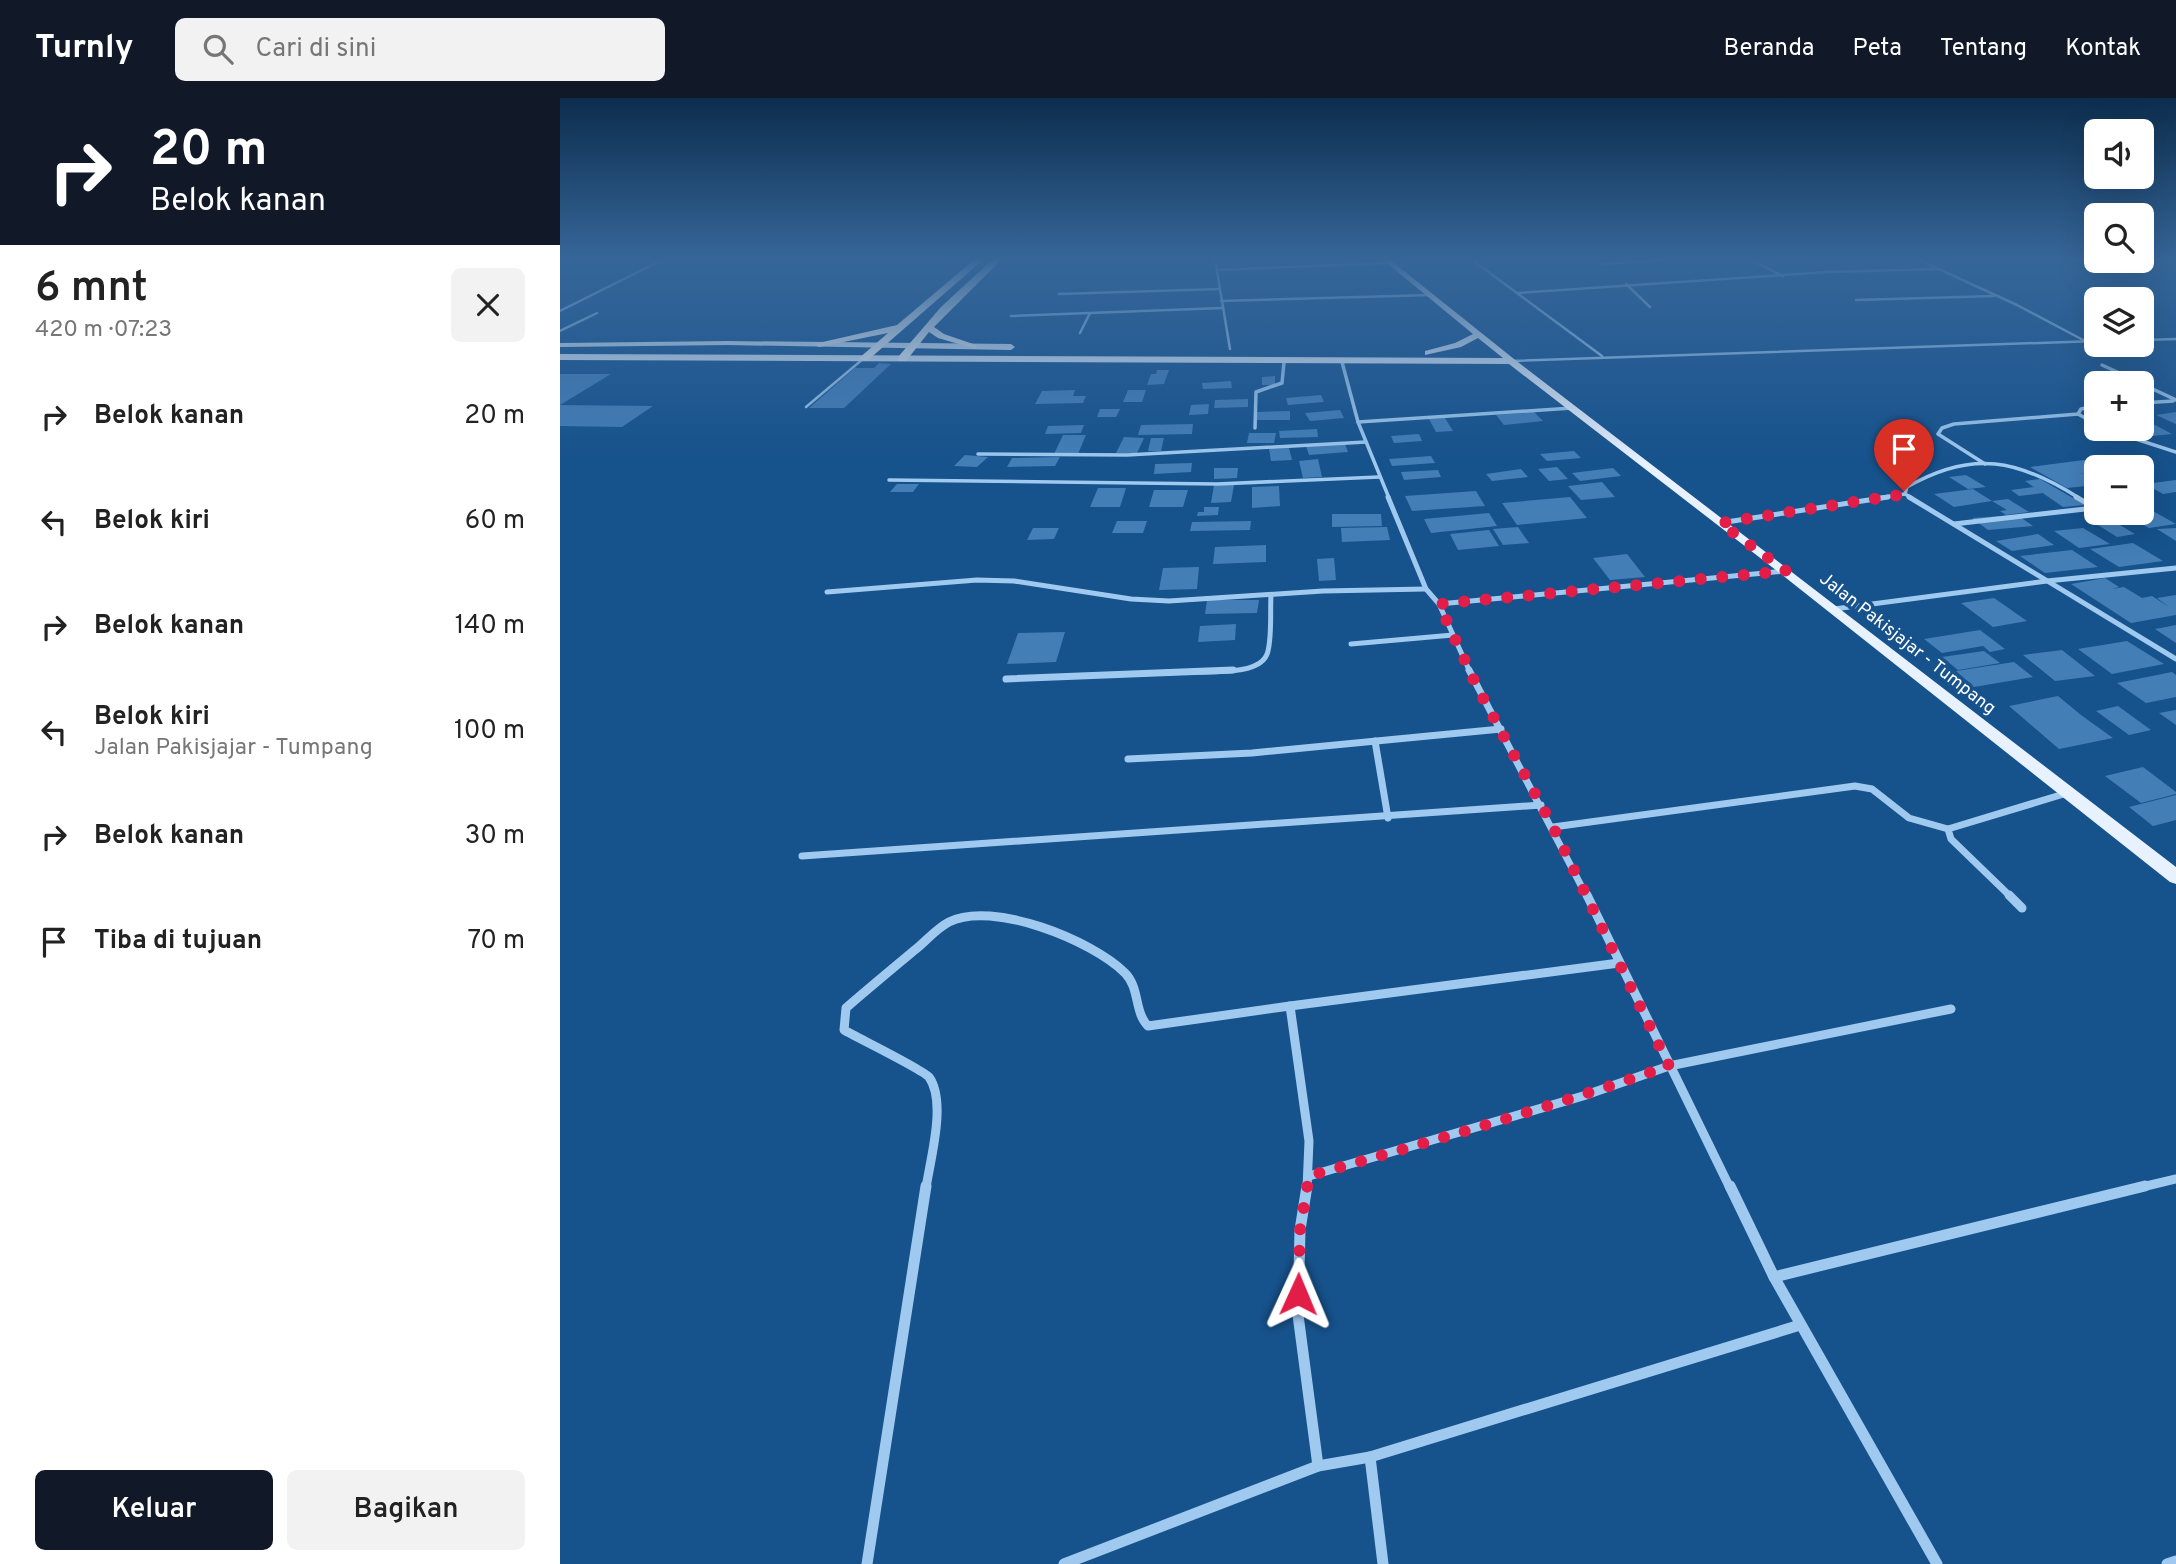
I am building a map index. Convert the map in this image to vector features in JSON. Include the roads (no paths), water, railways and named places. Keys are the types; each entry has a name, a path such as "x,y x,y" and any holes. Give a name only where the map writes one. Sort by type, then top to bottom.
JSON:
{"highway":[{"path":"819,344 898,327"},
{"path":"863,359 899,327"},
{"path":"902,359 928,327"},
{"path":"929,327 941,336 972,347"}],"main road":[{"name":"Jalan Pakisjajar - Tumpang","path":"1472,327 1506,357 1786,571 2176,877"},
{"path":"1428,353 1458,345 1480,334"},
{"path":"560,345 819,344 1026,347"},
{"path":"1216,349 1243,349"},
{"path":"1256,349 1506,357"},
{"path":"560,357 1342,361 1506,357"}],"street":[{"path":"1226,327 1230,349"},
{"path":"1564,327 1603,357"},
{"path":"2059,327 2084,340"},
{"path":"2154,340 2176,339"},
{"path":"1506,357 1603,357 2084,341"},
{"path":"1255,428 1256,392 1282,383 1284,361"},
{"path":"1342,361 1358,422 1426,589 1439,604 1477,687 1553,827 1774,1277 1937,1564"},
{"path":"2102,365 2114,371"},
{"path":"2154,390 2176,400"},
{"path":"2154,401 2176,400"},
{"path":"1358,422 1572,408"},
{"path":"2078,414 2084,408"},
{"path":"1986,465 1938,433 1942,428 1954,424 2078,414 2084,417"},
{"path":"2144,441 2176,452"},
{"path":"978,454 1127,455 1366,442"},
{"path":"1905,494 1907,487 1921,478 1986,465 2025,468 2095,508 1954,524"},
{"path":"889,480 1217,484 1379,477"},
{"path":"1905,494 2176,659"},
{"path":"1720,523 1905,494 2047,582"},
{"path":"1834,610 2176,568"},
{"path":"1439,604 1786,571"},
{"path":"827,592 977,580 1014,581 1131,599 1169,601 1426,589"},
{"path":"1006,679 1245,670 1260,664 1268,654 1270,595"},
{"path":"1351,644 1453,635"},
{"path":"1128,759 1252,753 1501,729"},
{"path":"1375,741 1388,818"},
{"path":"1553,827 1854,786 1872,789 1909,818 1948,829 2068,792"},
{"path":"802,856 1388,818 1541,805"},
{"path":"1948,829 1951,839 2022,908"},
{"path":"867,1564 936,1123 937,1097 928,1076 844,1030 843,1019 846,1008 947,923 969,915 1040,925 1099,951 1126,975 1133,986 1142,1020 1147,1026 1619,962"},
{"path":"1290,1006 1310,1141 1309,1176 1300,1230 1298,1315 1318,1466"},
{"path":"1309,1176 1558,1104 1669,1066 1951,1009"},
{"path":"1774,1277 2176,1180"},
{"path":"1064,1564 1318,1466 1370,1457 1800,1325"},
{"path":"1370,1457 1383,1564"},
{"path":"2167,1564 2176,1562"}],"lane":[{"path":"1080,332 1082,327"},
{"path":"806,407 863,359"}]}
